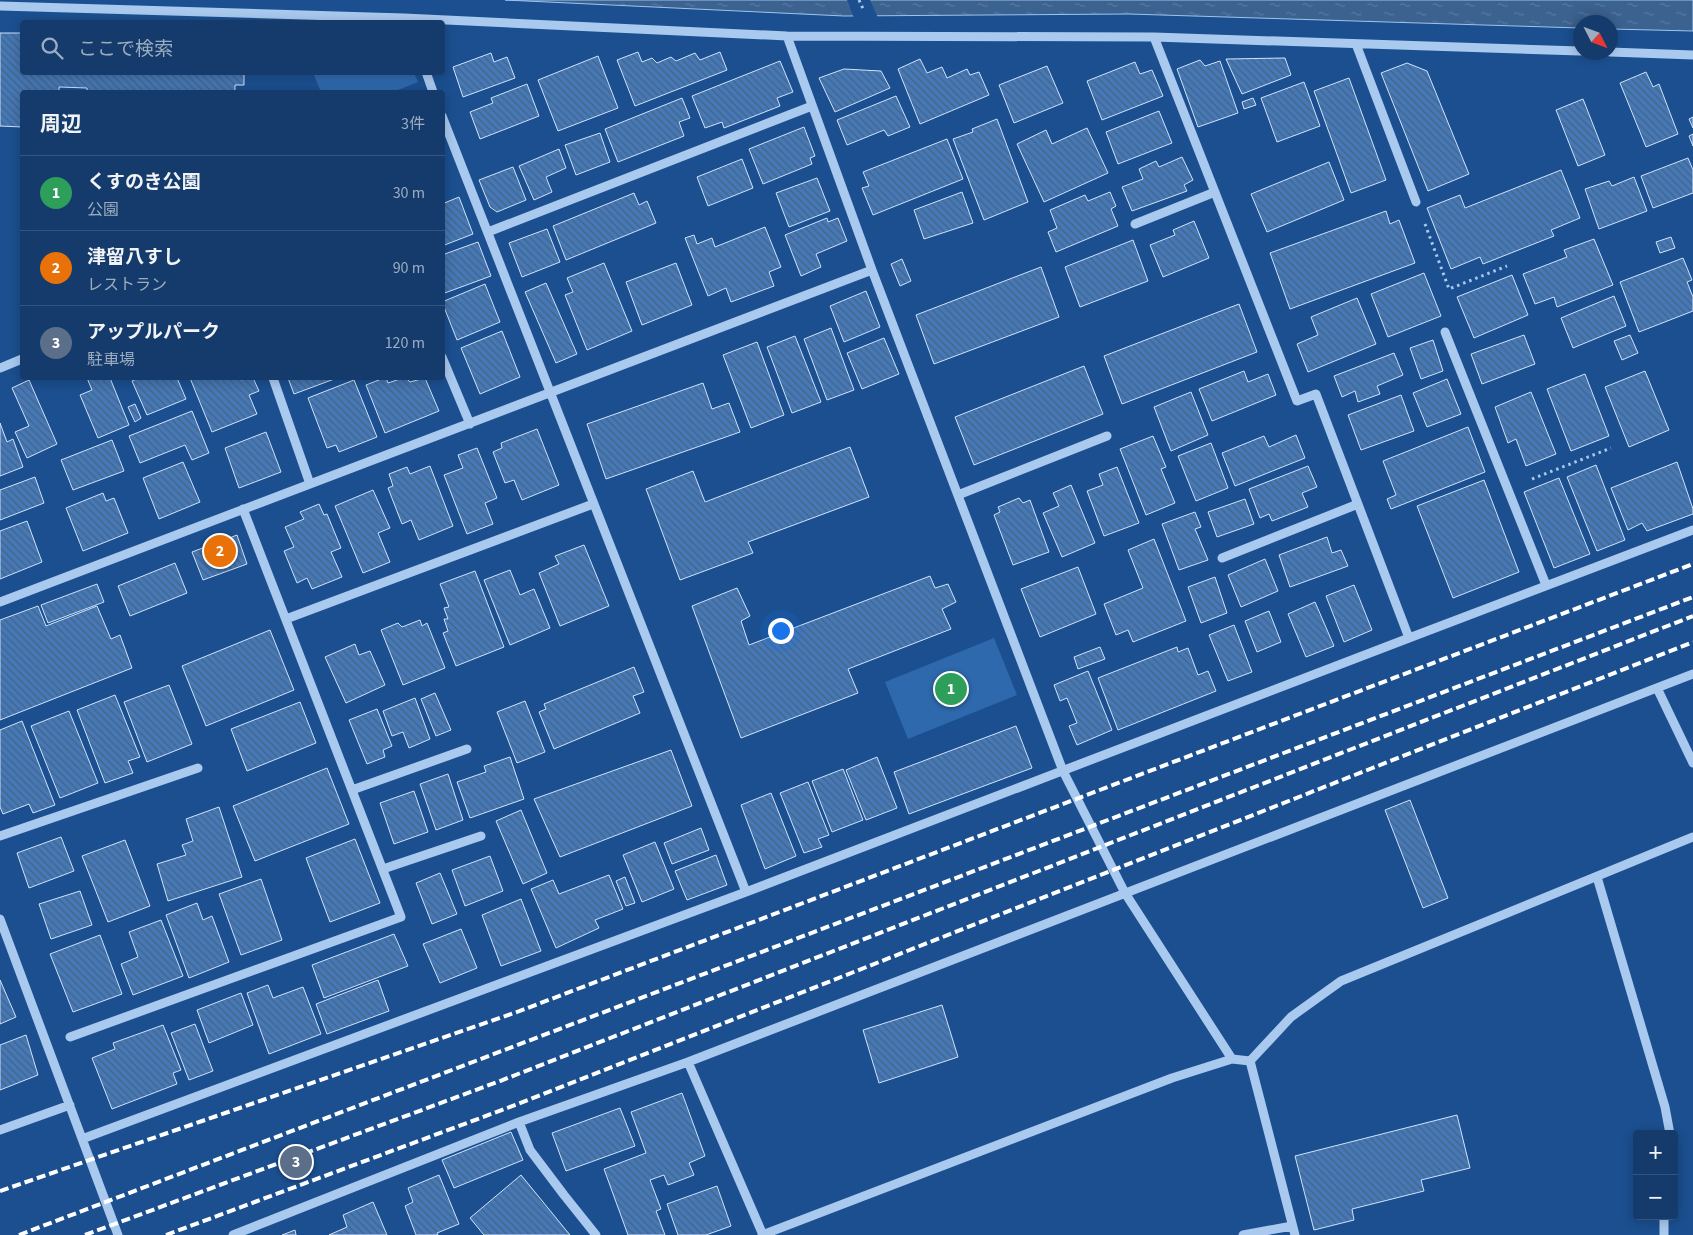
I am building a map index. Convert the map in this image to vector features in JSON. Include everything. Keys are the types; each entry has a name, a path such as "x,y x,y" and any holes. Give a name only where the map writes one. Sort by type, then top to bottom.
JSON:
{"street":[{"path":"0,6 405,20"},
{"path":"445,22 787,36 1154,37 1573,51"},
{"path":"787,36 872,270 1063,771 1126,893 1232,1059"},
{"path":"1154,37 1297,401 1316,394 1409,638"},
{"path":"1356,44 1416,202"},
{"path":"1618,52 1693,55"},
{"path":"427,75 432,90"},
{"path":"488,232 812,106"},
{"path":"445,124 746,892"},
{"path":"1135,224 1215,192"},
{"path":"0,602 872,270"},
{"path":"1445,332 1546,585"},
{"path":"0,368 20,360"},
{"path":"445,364 470,424"},
{"path":"274,380 310,484"},
{"path":"958,494 1107,436"},
{"path":"286,619 593,504"},
{"path":"1222,558 1358,504"},
{"path":"70,1037 401,917 243,509"},
{"path":"82,1139 746,892 1693,530"},
{"path":"233,1235 255,1231 519,1122 688,1062 1693,674"},
{"path":"1657,688 1693,763"},
{"path":"352,790 467,749"},
{"path":"0,836 198,768"},
{"path":"383,869 482,836"},
{"path":"1250,1061 1291,1017 1341,980 1693,837"},
{"path":"1597,876 1665,1107 1669,1130"},
{"path":"0,920 118,1235"},
{"path":"688,1062 762,1235 1172,1078 1232,1059 1250,1061"},
{"path":"1243,1235 1294,1230 1250,1061"},
{"path":"0,1130 70,1104"},
{"path":"519,1122 530,1150 596,1235"},
{"path":"1664,1220 1664,1235"}],"path":[{"path":"1416,202 1449,289 1507,266"},
{"path":"1508,489 1611,448"}],"shaded area":[{"path":"314,75 415,75 418,82 398,90 320,90"},
{"path":"994,638 1017,695 908,739 885,682"}],"water":[{"path":"505,0 1693,0 1693,31 1618,29 1618,15 1573,15 1573,28 1129,14 844,16"}],"pier":[{"path":"847,0 870,0 878,18 854,18"}],"building":[{"path":"0,33 20,33 20,75 244,75 244,85 235,85 235,90 87,90 87,88 59,87 59,90 20,90 20,127 0,126"},
{"path":"638,52 642,62 652,58 657,63 671,57 676,61 695,53 700,60 720,52 727,70 635,106 617,60"},
{"path":"491,53 494,62 507,57 515,78 463,97 453,67"},
{"path":"598,56 618,108 558,131 538,80"},
{"path":"1285,58 1291,75 1242,94 1226,59"},
{"path":"920,59 927,73 942,67 947,78 967,69 970,75 979,72 989,95 920,124 898,69"},
{"path":"1200,60 1205,66 1220,61 1238,113 1198,127 1177,69"},
{"path":"780,61 793,92 777,98 780,106 724,128 722,122 705,128 692,96"},
{"path":"1135,62 1140,74 1152,70 1163,96 1102,120 1087,81"},
{"path":"1407,63 1427,71 1469,174 1428,191 1381,73"},
{"path":"1047,66 1063,103 1014,123 999,85"},
{"path":"844,69 881,71 890,88 835,112 819,78"},
{"path":"1646,72 1653,87 1659,84 1678,134 1646,147 1620,83"},
{"path":"1349,78 1386,180 1351,193 1314,91"},
{"path":"1304,82 1320,126 1277,142 1261,98"},
{"path":"527,84 539,116 480,139 470,112 493,103 491,98"},
{"path":"896,96 910,127 888,136 884,130 847,145 837,120"},
{"path":"682,98 690,118 679,122 684,136 618,162 605,129"},
{"path":"1253,98 1256,105 1244,109 1242,102"},
{"path":"1583,99 1605,155 1578,166 1556,110"},
{"path":"1159,111 1172,143 1118,164 1106,132"},
{"path":"1693,117 1693,128 1689,119"},
{"path":"997,119 1028,202 984,220 953,139 973,132 972,129"},
{"path":"804,127 815,156 810,158 812,164 763,184 749,149"},
{"path":"1087,128 1108,173 1044,202 1017,144 1046,130 1052,144"},
{"path":"600,133 610,162 576,175 565,145"},
{"path":"1693,134 1693,146 1689,136"},
{"path":"947,139 963,179 873,215 862,188 869,186 863,172"},
{"path":"559,149 566,168 546,177 552,192 534,200 519,166"},
{"path":"1182,157 1193,180 1184,185 1187,191 1132,211 1122,187 1143,179 1139,169 1156,161 1159,167"},
{"path":"1688,158 1693,170 1693,193 1653,208 1641,176"},
{"path":"742,159 753,188 708,206 697,177"},
{"path":"1329,162 1344,200 1267,232 1251,194"},
{"path":"513,167 526,200 497,212 490,207 479,180"},
{"path":"1561,170 1580,218 1551,230 1554,236 1483,264 1480,257 1451,269 1427,208 1460,195 1465,208"},
{"path":"1634,177 1647,211 1599,229 1585,189 1609,181 1612,186"},
{"path":"817,178 830,211 789,227 776,193"},
{"path":"962,192 973,223 924,239 914,210"},
{"path":"1110,192 1116,206 1111,209 1118,226 1056,252 1048,232 1057,228 1050,210 1085,195 1088,201"},
{"path":"634,193 639,205 647,201 656,223 566,260 553,226"},
{"path":"459,197 473,234 445,245 445,203"},
{"path":"1386,211 1390,224 1399,220 1415,263 1290,309 1270,253"},
{"path":"827,218 828,222 838,218 847,241 816,254 821,267 801,276 785,235"},
{"path":"1194,221 1209,258 1163,277 1150,245 1175,235 1173,230"},
{"path":"765,227 781,267 769,272 774,286 731,302 726,288 708,296 685,238 694,235 697,244 712,238 715,247"},
{"path":"547,229 560,262 522,277 509,243"},
{"path":"1671,237 1675,248 1660,253 1656,242"},
{"path":"1594,239 1613,285 1557,307 1554,297 1535,304 1523,274 1567,257 1564,250"},
{"path":"1133,240 1148,281 1080,307 1065,267"},
{"path":"478,242 491,276 445,293 445,254"},
{"path":"1683,258 1692,280 1687,282 1693,297 1693,311 1639,332 1620,282"},
{"path":"902,259 911,281 900,286 891,264"},
{"path":"604,263 632,331 587,350 565,295 573,292 567,278"},
{"path":"676,263 692,305 642,325 626,282"},
{"path":"1041,267 1059,317 934,364 916,315"},
{"path":"1424,273 1441,316 1388,337 1371,294"},
{"path":"1512,275 1528,315 1474,338 1457,297"},
{"path":"546,283 577,354 556,363 525,292"},
{"path":"485,284 500,322 457,340 445,310 445,301"},
{"path":"866,291 880,327 844,342 830,306"},
{"path":"1614,296 1626,326 1573,348 1561,318"},
{"path":"1357,298 1376,344 1308,372 1297,344 1318,335 1311,317"},
{"path":"1239,304 1257,352 1122,404 1104,356"},
{"path":"831,328 854,390 827,400 804,339"},
{"path":"502,331 520,377 480,394 461,348"},
{"path":"1524,335 1535,364 1482,384 1471,354"},
{"path":"1630,335 1638,353 1622,360 1614,341"},
{"path":"795,336 821,402 792,413 767,347"},
{"path":"884,338 899,374 862,389 847,353"},
{"path":"1433,340 1443,371 1421,379 1410,348"},
{"path":"757,342 784,415 751,428 723,355"},
{"path":"1394,353 1403,375 1377,386 1380,394 1358,402 1355,391 1342,397 1334,376"},
{"path":"1084,366 1103,414 974,465 955,417"},
{"path":"1244,371 1248,382 1268,374 1276,395 1212,421 1199,389"},
{"path":"1645,371 1669,430 1629,447 1605,387"},
{"path":"1585,374 1609,436 1571,451 1547,389"},
{"path":"1447,379 1461,414 1427,427 1413,393"},
{"path":"29,380 57,444 27,458 15,432 29,426 12,388"},
{"path":"88,380 111,380 129,425 98,438 80,395 92,390"},
{"path":"178,380 186,399 147,415 132,381"},
{"path":"191,380 254,380 259,391 249,395 257,414 212,432"},
{"path":"289,380 332,380 294,394"},
{"path":"354,380 377,437 339,452 336,445 327,448 308,398"},
{"path":"379,380 387,380 388,383 397,380 408,380 410,382 426,380 439,411 385,433 366,385"},
{"path":"703,383 712,409 729,403 740,432 606,479 587,424"},
{"path":"1191,392 1208,435 1171,451 1154,407"},
{"path":"1531,392 1556,454 1526,466 1516,439 1508,443 1495,407"},
{"path":"1401,395 1414,431 1361,450 1348,415"},
{"path":"135,404 141,418 135,422 128,407"},
{"path":"192,411 209,453 192,460 185,445 140,463 129,436"},
{"path":"0,423 7,442 13,439 23,467 0,476"},
{"path":"1468,427 1485,472 1391,509 1387,499 1396,495 1383,461"},
{"path":"537,429 559,485 522,500 514,480 505,483 493,452 502,448 501,443"},
{"path":"266,432 281,472 239,488 225,448"},
{"path":"1296,435 1305,458 1235,486 1222,453 1264,436 1269,447"},
{"path":"1153,436 1166,467 1161,469 1175,503 1146,515 1120,449"},
{"path":"112,440 124,471 73,490 61,460"},
{"path":"1211,443 1228,488 1196,501 1178,456"},
{"path":"850,447 869,497 748,542 753,553 680,580 646,489 693,471 705,502"},
{"path":"477,448 497,498 485,503 493,524 467,534 444,475 463,468 458,455"},
{"path":"183,462 200,502 159,519 143,478"},
{"path":"1677,462 1693,514 1647,531 1642,523 1628,530 1611,488"},
{"path":"1596,465 1625,540 1597,551 1567,477"},
{"path":"430,466 453,526 419,540 411,520 402,524 388,488 393,486 389,474 407,467 410,474"},
{"path":"1308,466 1317,487 1302,493 1308,507 1272,521 1269,514 1260,518 1249,489"},
{"path":"1117,467 1139,523 1104,536 1087,491 1103,485 1099,474"},
{"path":"35,477 44,503 0,520 0,490"},
{"path":"1559,478 1590,554 1554,568 1524,492"},
{"path":"1484,480 1519,572 1453,598 1417,506"},
{"path":"1071,485 1095,543 1062,557 1043,513 1059,506 1053,493"},
{"path":"373,490 390,528 378,533 390,562 363,573 335,506"},
{"path":"103,493 106,501 114,498 128,533 83,551 66,508"},
{"path":"1019,498 1023,503 1030,500 1049,552 1013,565 994,515 1000,512 998,507"},
{"path":"1245,499 1254,524 1217,537 1208,512"},
{"path":"319,504 324,515 327,514 341,548 331,552 342,577 312,589 307,578 297,583 284,551 294,547 285,527 304,519 300,512"},
{"path":"1195,512 1201,527 1195,529 1208,560 1179,570 1162,524"},
{"path":"27,521 42,562 0,579 0,531"},
{"path":"237,535 247,564 203,580 192,552"},
{"path":"1327,537 1332,553 1341,550 1348,566 1290,587 1279,555"},
{"path":"1154,539 1186,621 1133,642 1128,630 1116,635 1104,604 1143,588 1128,550"},
{"path":"584,545 609,606 560,626 539,573 559,564 555,556"},
{"path":"1265,559 1278,591 1241,607 1228,575"},
{"path":"175,563 187,593 130,616 118,586"},
{"path":"1078,567 1096,614 1040,637 1021,589"},
{"path":"510,570 520,595 534,589 550,628 510,645 484,580"},
{"path":"475,571 504,647 456,666 443,633 448,631 444,619 448,619 444,608 449,607 440,584"},
{"path":"930,576 935,588 948,584 956,602 942,609 951,629 848,669 858,693 741,738 692,606 737,588 750,616 741,621 749,645"},
{"path":"1215,577 1227,613 1201,623 1188,587"},
{"path":"97,584 104,602 48,623 41,605"},
{"path":"1354,585 1372,630 1344,642 1326,596"},
{"path":"1315,602 1334,646 1306,657 1288,614"},
{"path":"38,606 46,626 97,606 111,639 120,635 132,668 0,720 0,620"},
{"path":"1269,611 1281,642 1257,652 1245,621"},
{"path":"420,620 422,626 427,623 445,668 403,685 381,630 398,623 402,627"},
{"path":"1234,625 1252,672 1228,681 1209,635"},
{"path":"270,630 294,690 206,726 182,666"},
{"path":"355,644 359,655 370,651 385,685 346,703 325,657"},
{"path":"1100,647 1105,659 1078,669 1074,657"},
{"path":"1177,647 1178,652 1188,648 1198,675 1208,671 1216,691 1118,730 1098,678"},
{"path":"634,667 644,692 633,696 640,713 554,749 539,712 546,709 544,704"},
{"path":"1088,671 1112,730 1077,745 1069,726 1077,723 1067,698 1060,701 1054,685"},
{"path":"169,685 192,744 147,762 124,702"},
{"path":"435,693 451,730 436,736 421,699"},
{"path":"115,695 140,757 128,761 133,773 105,783 77,710"},
{"path":"415,698 430,739 409,748 403,732 392,736 383,711"},
{"path":"525,701 545,752 517,763 497,712"},
{"path":"300,702 316,743 247,771 231,729"},
{"path":"377,709 392,746 383,750 385,757 367,764 349,720"},
{"path":"69,711 98,783 60,798 31,726"},
{"path":"22,721 55,805 33,813 29,804 3,814 0,807 0,730"},
{"path":"1016,726 1032,768 909,814 894,772"},
{"path":"671,750 692,806 560,857 534,799"},
{"path":"510,757 524,799 470,818 457,782 486,772 484,766"},
{"path":"877,757 897,808 866,820 846,770"},
{"path":"327,768 349,824 255,861 233,806"},
{"path":"843,769 863,820 832,832 812,781"},
{"path":"448,774 463,820 436,830 420,784"},
{"path":"808,782 829,835 818,839 822,847 804,853 780,793"},
{"path":"414,791 428,832 394,844 380,803"},
{"path":"771,793 796,856 765,869 741,805"},
{"path":"1410,800 1448,898 1423,908 1385,810"},
{"path":"219,807 242,877 168,901 157,864 186,855 182,845 193,841 186,819"},
{"path":"521,810 547,873 523,884 496,821"},
{"path":"701,828 709,850 672,864 664,843"},
{"path":"61,837 74,871 29,888 17,853"},
{"path":"355,839 380,903 330,922 306,858"},
{"path":"125,840 150,906 108,922 82,856"},
{"path":"655,842 674,889 642,902 623,855"},
{"path":"716,855 727,885 687,900 675,871"},
{"path":"490,856 503,891 465,906 452,870"},
{"path":"440,873 457,914 432,924 416,883"},
{"path":"609,875 623,909 595,920 599,928 556,948 531,889 553,880 559,894"},
{"path":"625,877 635,903 626,906 616,881"},
{"path":"261,879 282,940 241,955 219,894"},
{"path":"80,891 92,925 51,939 39,904"},
{"path":"521,899 541,951 501,966 482,915"},
{"path":"197,903 203,920 212,916 229,962 189,978 166,915"},
{"path":"161,920 183,976 133,995 121,964 138,957 129,932"},
{"path":"461,929 477,968 440,983 423,944"},
{"path":"394,934 408,966 324,998 312,965"},
{"path":"100,935 122,994 73,1012 50,954"},
{"path":"0,980 16,1017 0,1024"},
{"path":"378,980 389,1011 327,1034 316,1004"},
{"path":"268,985 273,998 303,987 321,1034 269,1054 247,993"},
{"path":"241,993 253,1025 209,1043 197,1010"},
{"path":"942,1005 958,1057 879,1083 863,1030"},
{"path":"195,1024 213,1071 189,1080 171,1033"},
{"path":"163,1025 181,1070 173,1073 177,1084 112,1109 92,1058 115,1049 113,1043"},
{"path":"26,1035 38,1075 0,1090 0,1045"},
{"path":"682,1093 705,1156 689,1163 694,1175 668,1185 664,1175 650,1180 661,1209 656,1211 665,1235 628,1235 604,1169 646,1153 631,1112"},
{"path":"620,1108 635,1146 566,1171 552,1133"},
{"path":"1457,1115 1470,1168 1421,1180 1424,1191 1352,1209 1354,1220 1314,1230 1295,1156"},
{"path":"511,1132 523,1160 454,1188 442,1160"},
{"path":"439,1175 459,1224 437,1233 438,1235 416,1235 405,1206 413,1202 408,1188"},
{"path":"521,1175 570,1235 484,1235 470,1218"},
{"path":"717,1186 731,1226 706,1235 678,1235 667,1204"},
{"path":"373,1202 387,1235 329,1235 347,1227 343,1215"},
{"path":"295,1230 296,1235 282,1235"}],"railway":[{"path":"0,1191 517,1012 1693,564"},
{"path":"19,1235 1693,597"},
{"path":"85,1235 500,1081 1693,616"},
{"path":"166,1235 518,1104 1693,642"}],"place":[{"name":"津留八すし","path":"220,551"},
{"name":"くすのき公園","path":"951,689"},
{"name":"アップルパーク","path":"296,1162"}]}
